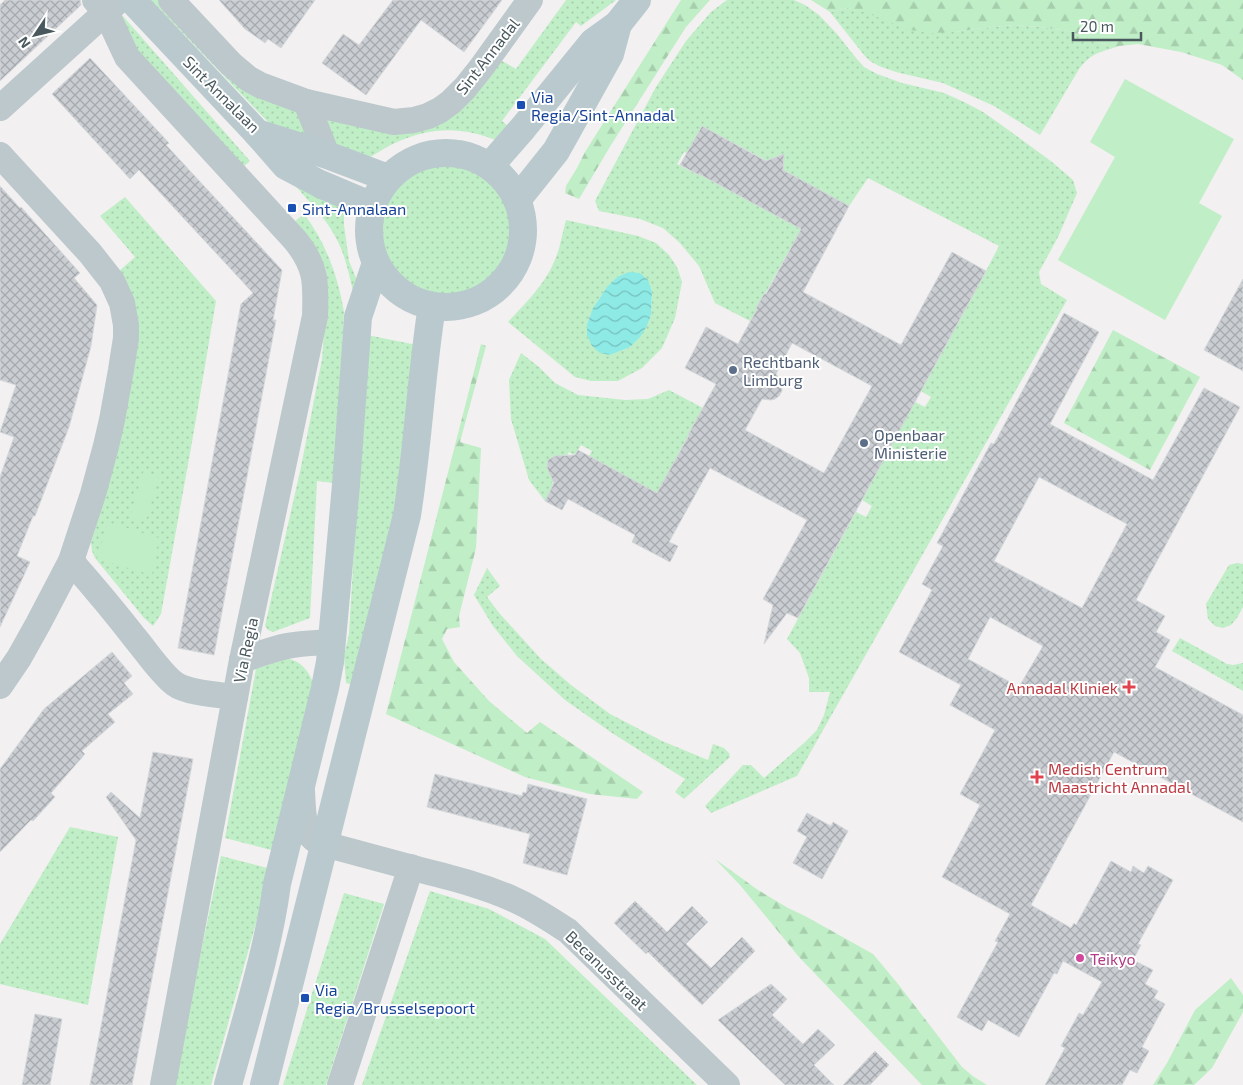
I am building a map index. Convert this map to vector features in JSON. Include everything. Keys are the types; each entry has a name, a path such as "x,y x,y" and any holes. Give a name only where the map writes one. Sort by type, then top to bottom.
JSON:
{"main road":[{"name":"Sint Annalaan","path":"132,0 257,133 328,155 388,178"},
{"path":"490,166 593,42 618,24 637,0"},
{"path":"517,200 556,151 570,128 610,54 618,24"},
{"path":"257,133 286,166 320,184 372,206"},
{"path":"434,153 458,153 490,166 502,176 512,189 522,216 523,239 520,254 506,279 488,295 468,304 444,307 432,306 402,294 385,278 376,263 369,238 372,206 379,191 395,171 420,156 434,153"},
{"path":"228,1085 264,953 277,884 330,662 346,484 358,317 376,263"},
{"path":"264,1085 407,515 432,306"}],"street":[{"name":"Sint Annalaan","path":"171,0 239,72 260,85 301,100"},
{"name":"Sint Annadal","path":"301,100 394,122 414,120 428,116 446,106 465,88 530,0"},
{"path":"0,108 107,4"},
{"name":"Via Regia","path":"107,4 127,57 298,243 315,277 315,316 242,660 163,1085"},
{"path":"301,100 328,155"},
{"path":"0,155 107,274 118,292 122,303 126,338 112,420 93,494 71,561 19,658 0,686"},
{"path":"71,561 157,665 176,685 184,689 235,697"},
{"path":"242,660 272,649 305,643 331,642"},
{"path":"302,785 305,826 315,840 324,844"},
{"name":"Becanusstraat","path":"324,844 454,878 516,900 542,914 568,931 727,1085"},
{"path":"340,1085 411,867"}],"green space":[{"path":"151,0 164,0 232,72 396,127 497,58 516,69 566,0 616,0 581,26 576,22 502,121 514,131 498,141 485,136 459,131 433,131 391,145 368,158 288,135 268,122"},
{"path":"681,0 710,0 686,27 579,199 565,193 566,186 585,152"},
{"path":"727,0 794,0 805,5 819,15 864,67 902,83 944,93 983,112 1052,162 1073,180 1077,193 1058,237 1039,272 1041,284 1067,300 797,776 711,813 705,806 743,765 751,765 764,778 817,730 824,715 830,692 809,692 809,678 800,653 787,639 856,512 866,517 872,506 862,500 915,402 925,407 931,397 921,391 999,246 868,178 849,206 782,170 783,163 779,158 772,158 769,162 702,126 687,153 684,152 677,164 801,229 750,321 715,303 699,266 680,243 663,228 640,219 599,211 595,201 656,87 686,41 711,12"},
{"path":"811,0 1243,0 1243,80 1222,65 1181,52 1138,44 1113,48 1069,31 1014,25 932,33 910,30 867,13 848,8 830,12"},
{"path":"848,8 955,32 1014,25 1069,31 1113,48 1094,55 1083,64 1040,135 994,106 943,83 896,72 870,61 830,12"},
{"path":"122,15 250,161 243,167 294,222 304,214 319,236 335,273 344,312 334,483 317,481 310,618 273,632 265,626 301,467 322,359 324,294 135,53 117,19"},
{"path":"1125,79 1234,139 1199,203 1222,216 1165,320 1058,260 1115,157 1090,142"},
{"path":"445,164 458,165 470,169 491,183 505,204 509,216 509,242 505,254 491,275 470,289 458,293 445,294 432,293 420,289 399,275 385,254 381,242 380,229 381,216 385,204 399,183 420,169 432,165"},
{"path":"294,184 341,206 344,212 349,261 359,285 354,296 345,260 333,232"},
{"path":"125,197 216,301 161,614 153,626 144,618 95,558 91,542 110,476 118,272 135,257 100,216"},
{"path":"566,220 638,236 656,243 669,255 677,267 682,282 675,318 662,348 642,368 618,381 591,381 575,377 508,322 534,294 550,270 558,252","holes":["617,277 652,292 651,315 647,326 630,347 610,355 587,324 599,299"]},
{"path":"1113,330 1200,377 1150,470 1064,423"},
{"path":"367,335 417,345 401,494 353,685 346,683 344,656 349,634"},
{"path":"481,344 486,346 460,442 481,448 476,548 459,616 460,627 447,629 442,639 454,662 489,701 527,733 540,722 643,792 637,799 590,794 525,777 386,714"},
{"path":"521,353 555,383 578,395 625,400 648,399 669,390 703,408 652,503 589,456 592,451 581,445 575,455 569,452 565,459 554,457 548,462 548,470 555,477 545,501 529,480 511,419 509,380"},
{"path":"143,472 159,476 146,521 130,517"},
{"path":"108,522 159,538 152,575 97,559"},
{"path":"1243,564 1243,607 1231,625 1223,628 1215,626 1208,619 1206,604 1229,565"},
{"path":"487,568 500,586 487,597 541,659 571,685 610,714 662,741 708,760 713,744 724,748 730,757 684,799 675,792 685,779 612,733 565,700 517,656 493,626 474,595"},
{"path":"1180,638 1227,664 1243,663 1243,691 1172,651"},
{"path":"286,658 304,667 314,684 275,851 225,838 256,669"},
{"path":"70,827 118,837 88,1005 0,984 0,944"},
{"path":"221,856 271,869 211,1085 173,1085"},
{"path":"715,859 758,890 873,954 962,1067 987,1085 922,1085 799,957 740,885"},
{"path":"430,891 489,909 545,939 697,1085 362,1085"},
{"path":"344,893 384,904 326,1085 283,1085"},
{"path":"1231,978 1243,995 1243,1012 1212,1068 1194,1085 1153,1085 1195,1010"}],"water":[{"path":"629,272 640,273 648,280 652,292 651,315 640,337 630,347 610,355 600,353 592,346 587,335 587,324 593,308 607,287 617,277"}],"building":[{"path":"5,0 80,0 81,5 0,81 0,5"},
{"path":"219,0 315,0 281,48 268,39 265,43 245,29"},
{"path":"393,0 502,0 464,52 421,20 366,95 322,63 343,34 359,45"},
{"path":"90,58 169,143 166,145 282,270 273,320 276,320 214,655 178,648 241,304 253,293 139,170 130,179 52,94"},
{"path":"702,126 766,161 784,154 783,170 849,206 803,292 901,345 952,252 986,271 798,618 787,613 764,644 773,605 763,599 807,520 710,468 669,542 678,546 670,562 632,542 635,535 568,499 562,510 545,501 554,483 547,468 548,460 555,456 575,455 578,450 657,493 716,384 685,368 706,327 738,344 756,308 764,294 766,294 801,229 680,165","holes":["792,343 872,386 824,473 745,430 762,399 775,399 782,391 781,381 776,374"]},
{"path":"0,186 80,273 74,278 97,305 91,346 69,427 35,516 33,516 17,556 30,562 0,627 0,477 14,437 0,432 16,385 0,380"},
{"path":"1243,279 1243,371 1204,350"},
{"path":"1064,313 1099,332 1050,424 1153,480 1204,388 1240,407 1136,600 1165,616 1156,632 1170,640 1155,667 1243,715 1243,822 1114,752 1031,905 1071,928 1074,923 1076,925 1111,861 1131,872 1133,866 1144,873 1148,866 1173,880 1138,944 1141,945 1133,960 1153,970 1145,984 1158,991 1154,998 1165,1004 1142,1047 1149,1051 1137,1073 1130,1070 1122,1085 1045,1085 1065,1048 1061,1046 1079,1013 1083,1015 1102,982 1063,961 1057,974 1054,973 1019,1037 988,1020 982,1031 957,1017 998,942 995,941 1010,914 942,877 980,805 960,794 995,730 950,705 961,685 899,652 932,590 922,584 943,546 937,543 991,443 994,444","holes":["1039,477 1127,524 1082,608 994,561","990,617 1043,646 1019,687 968,659"]},
{"path":"112,652 132,676 124,683 133,694 108,714 115,722 82,751 85,754 51,793 55,797 0,852 0,769 44,709"},
{"path":"153,752 193,759 132,1085 90,1085 136,840 106,797 111,792 140,818"},
{"path":"435,774 522,796 523,792 526,793 528,784 587,799 567,875 523,863 530,834 427,807"},
{"path":"807,813 831,826 833,822 848,831 822,879 793,863 807,837 797,831"},
{"path":"635,901 667,932 692,906 708,922 686,944 711,968 742,937 755,951 702,1005 648,952 646,954 614,923"},
{"path":"771,984 787,999 772,1015 803,1044 818,1029 835,1045 814,1065 834,1085 785,1085 718,1020"},
{"path":"35,1014 62,1019 50,1085 22,1085"},
{"path":"875,1051 889,1065 870,1085 843,1085"}],"place":[{"name":"Via Regia/Sint-Annadal","path":"521,105"},
{"name":"Sint-Annalaan","path":"292,208"},
{"name":"Rechtbank Limburg","path":"733,370"},
{"name":"Openbaar Ministerie","path":"864,443"},
{"name":"Annadal Kliniek","path":"1129,687"},
{"name":"Medish Centrum Maastricht Annadal","path":"1037,777"},
{"name":"Teikyo","path":"1080,958"},
{"name":"Via Regia/Brusselsepoort","path":"305,998"}]}
